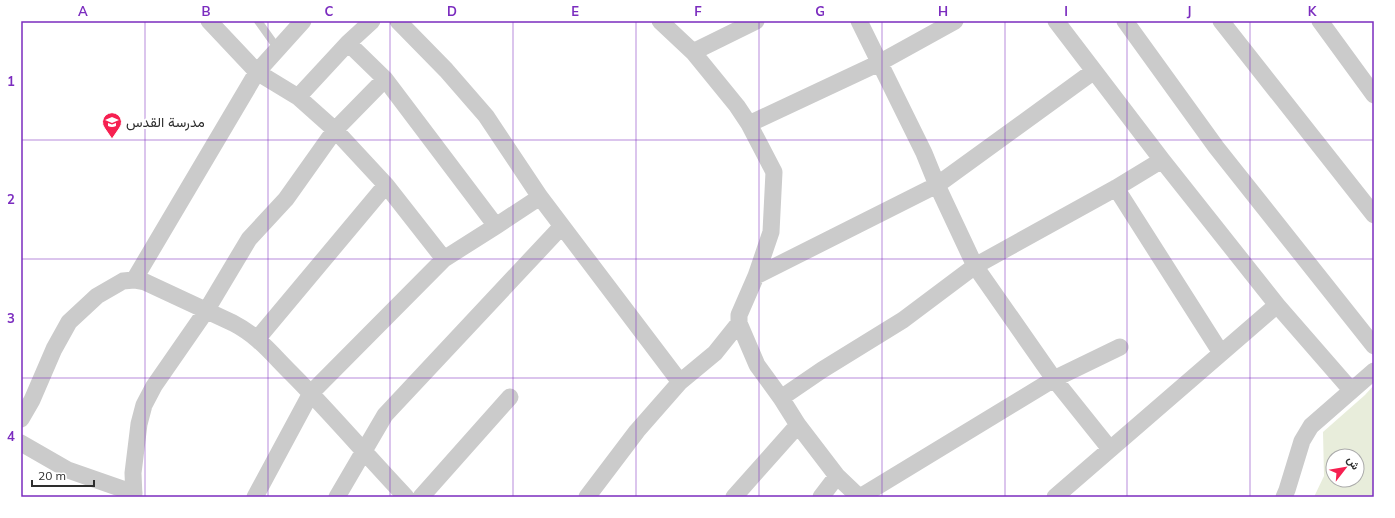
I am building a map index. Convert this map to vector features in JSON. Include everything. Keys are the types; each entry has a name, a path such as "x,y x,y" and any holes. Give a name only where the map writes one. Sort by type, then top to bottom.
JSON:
{"street":[{"path":"209,21 257,72 298,97 336,130 386,185 444,259"},
{"path":"134,280 257,72 303,21"},
{"path":"298,97 348,43 372,21"},
{"path":"398,21 446,70 486,116 540,197 680,382"},
{"path":"660,21 693,52 723,88 749,124 774,172 771,232 756,276 739,315 739,323 757,365 798,425 837,476 860,497 1054,380 1120,347"},
{"path":"693,52 756,21"},
{"path":"859,21 924,153 937,185 975,266 1054,380 1110,449"},
{"path":"749,124 879,64 955,21"},
{"path":"1056,21 1162,160 1277,305 1351,390"},
{"path":"1125,21 1216,147 1374,346"},
{"path":"1221,21 1374,215"},
{"path":"1320,21 1374,95"},
{"path":"348,43 385,79 496,226"},
{"path":"756,276 937,185 1094,71"},
{"path":"21,443 68,470 134,495 133,473 139,424 144,405 154,386 206,312 249,240 286,199 336,130 385,79"},
{"path":"781,398 822,370 903,320 975,266 1116,188 1162,160"},
{"path":"258,338 386,185"},
{"path":"1116,188 1221,353"},
{"path":"255,497 310,393 444,259 540,197"},
{"path":"337,497 385,415 562,226"},
{"path":"21,419 32,400 54,349 69,322 97,296 124,281 134,280 145,282 246,330 258,338 406,497"},
{"path":"1055,497 1277,305"},
{"path":"587,497 637,431 680,382 715,353 739,323"},
{"path":"1284,497 1302,441 1311,426 1374,371"},
{"path":"421,497 510,397"},
{"path":"734,497 798,425"},
{"path":"821,497 837,476"}],"lane":[{"path":"258,21 278,49"}],"green space":[{"path":"1374,385 1374,497 1314,497 1324,476 1323,432 1365,395"}],"place":[{"name":"مدرسة القدس","path":"112,139"}]}
